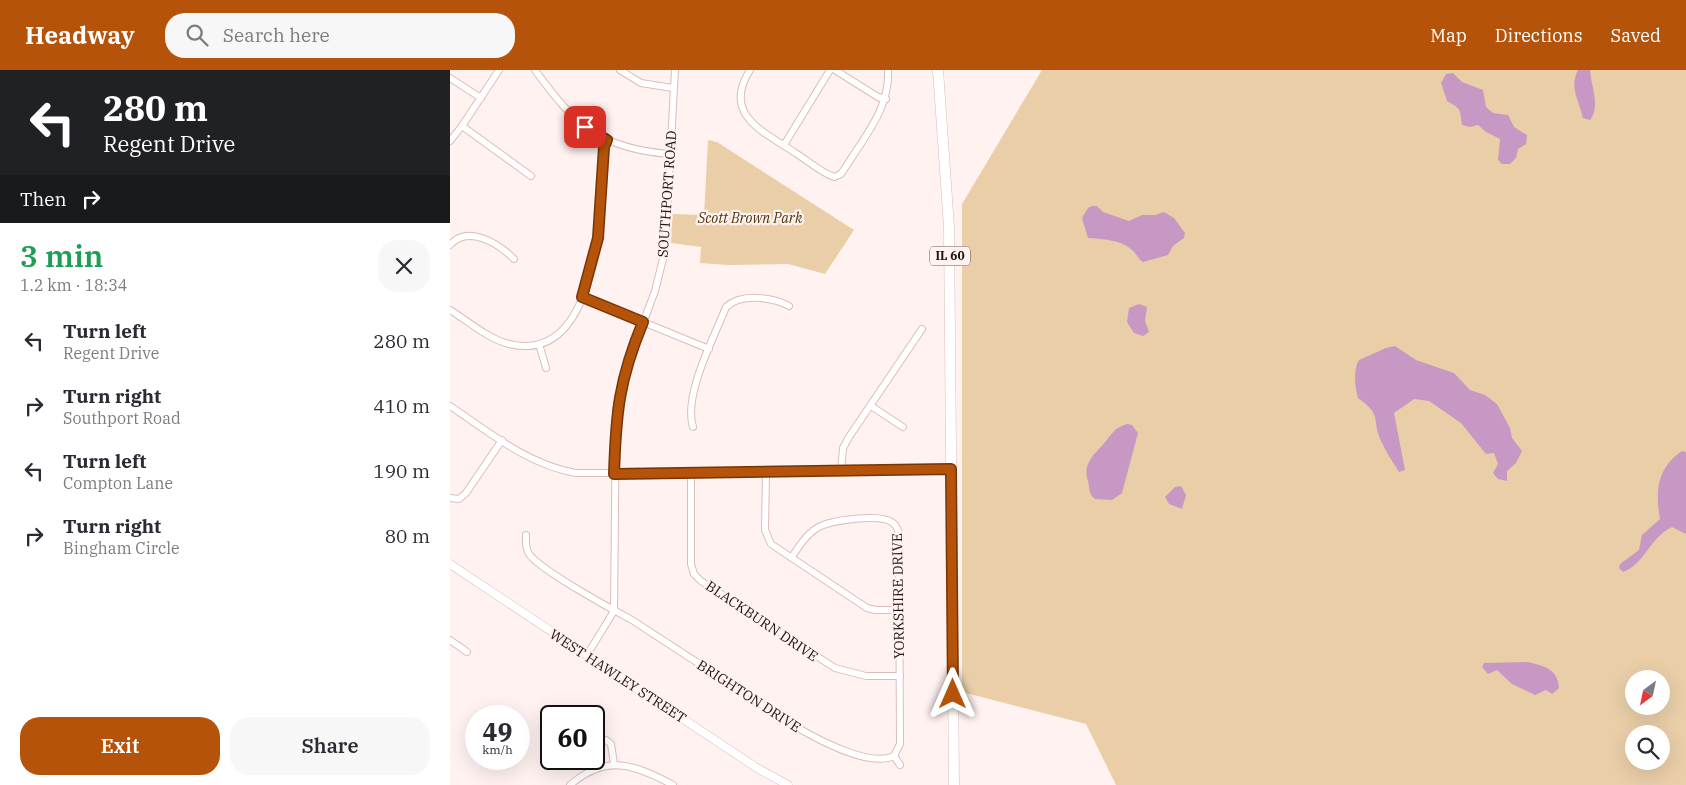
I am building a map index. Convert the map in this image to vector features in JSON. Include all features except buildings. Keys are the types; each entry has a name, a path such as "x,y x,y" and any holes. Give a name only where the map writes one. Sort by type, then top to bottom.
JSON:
{"main road":[{"name":"IL 60","path":"938,70 949,227 954,785"}],"street":[{"path":"450,141 499,70"},
{"path":"535,70 571,116 585,127 607,140 640,151 670,154"},
{"path":"620,70 642,82 673,88"},
{"name":"SOUTHPORT ROAD","path":"614,611 614,474 618,398 628,360 655,291 665,251 675,70"},
{"path":"750,70 741,90 741,99 745,114 754,126 832,176 838,176 845,168 886,99 889,85 888,70"},
{"path":"784,145 830,70"},
{"path":"835,70 878,97 886,99"},
{"path":"450,78 480,98"},
{"path":"462,126 531,176"},
{"path":"450,310 508,343 527,346 539,344 556,336 565,328 575,313 582,297 598,238 604,147 607,140"},
{"path":"450,245 461,236 474,236 504,249 514,259"},
{"path":"582,297 709,349"},
{"path":"693,427 690,408 709,349 726,307 733,301 765,298 789,306"},
{"path":"841,472 843,448 922,329"},
{"path":"539,344 546,368"},
{"path":"450,406 530,458 555,468 581,473 766,473 951,469"},
{"path":"871,406 903,427"},
{"path":"450,498 459,499 466,493 502,440"},
{"name":"BLACKBURN DRIVE","path":"691,473 692,564 694,574 701,581 835,668 866,676 900,676"},
{"path":"766,473 766,536 771,544 871,610 899,610"},
{"name":"YORKSHIRE DRIVE","path":"792,557 810,534 826,523 840,520 888,520 895,525 899,533 900,744 894,756"},
{"name":"BRIGHTON DRIVE","path":"526,535 527,549 534,559 614,611 632,620 793,725 820,740 850,752 882,760 894,756"},
{"name":"WEST HAWLEY STREET","path":"450,564 757,768 788,785"},
{"path":"587,655 614,611"},
{"path":"450,640 468,652"},
{"path":"605,740 611,744 614,764"},
{"path":"894,756 900,765"},
{"path":"605,766 614,764 639,768 673,785"},
{"path":"570,785 579,777 594,770"}],"green space":[{"path":"1042,70 1686,70 1686,785 1116,785 1086,724 962,692 962,204"},
{"name":"Scott Brown Park","path":"708,140 717,142 854,230 825,274 788,264 728,265 700,263 701,247 671,243 672,214 704,215"}],"shaded area":[{"path":"1578,70 1590,70 1595,109 1590,120 1583,118 1576,94 1574,83"},
{"path":"1453,73 1462,82 1483,90 1486,107 1493,113 1508,115 1514,127 1527,135 1526,144 1518,149 1516,158 1510,164 1502,164 1498,160 1500,139 1486,132 1478,125 1470,127 1462,125 1459,110 1447,101 1441,83 1446,74"},
{"path":"1097,206 1103,212 1129,221 1142,215 1155,215 1164,212 1174,218 1185,233 1184,238 1173,246 1168,255 1143,262 1132,250 1123,244 1088,238 1082,218 1088,208"},
{"path":"1139,304 1147,307 1145,321 1149,332 1143,336 1134,333 1127,322 1129,308"},
{"path":"1395,346 1416,360 1454,373 1470,390 1485,395 1497,404 1510,428 1512,438 1522,451 1516,463 1507,471 1507,481 1498,479 1493,473 1498,464 1494,453 1486,454 1461,423 1429,401 1414,399 1394,413 1405,470 1399,472 1381,441 1374,413 1358,398 1355,379 1359,360"},
{"path":"1127,424 1132,425 1138,433 1122,493 1112,500 1095,499 1090,491 1087,475 1088,464 1113,432"},
{"path":"1682,451 1686,452 1686,534 1672,527 1664,531 1637,563 1623,572 1619,568 1620,564 1639,550 1642,535 1660,519 1658,490 1660,481 1667,465"},
{"path":"1181,486 1186,495 1182,509 1169,504 1165,497 1175,487"},
{"path":"1528,662 1545,667 1553,672 1559,688 1552,694 1546,690 1535,695 1512,684 1497,670 1488,674 1482,667 1484,663"}],"route":[{"path":"585,127 607,140 604,147 598,238 582,297 643,322 630,354 618,398 614,474 951,469 953,694"}]}
